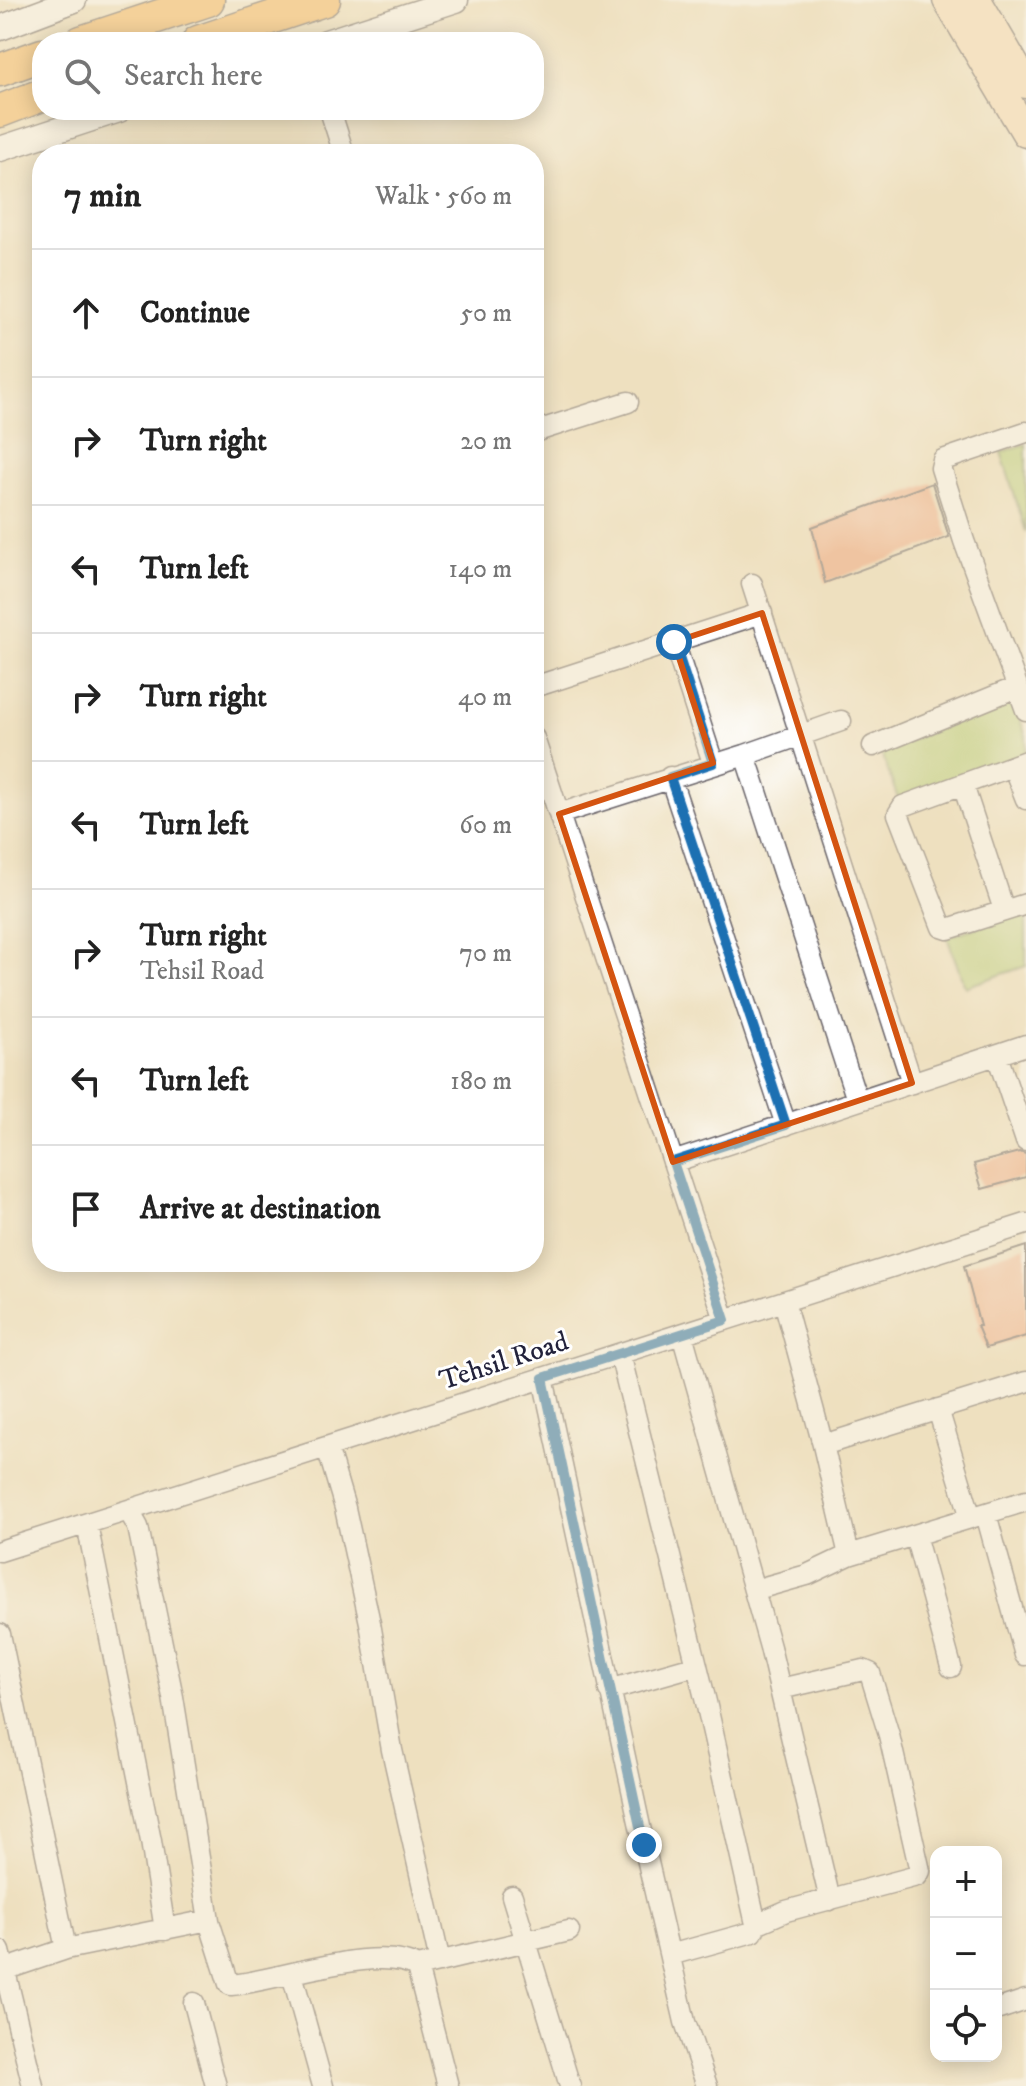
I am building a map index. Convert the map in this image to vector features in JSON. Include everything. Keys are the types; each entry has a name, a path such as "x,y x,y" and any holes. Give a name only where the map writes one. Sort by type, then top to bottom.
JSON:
{"highway":[{"path":"111,32 208,0"},
{"path":"228,32 324,0"},
{"path":"0,111 32,99"}],"main road":[{"path":"947,0 1026,133"},
{"path":"977,0 1026,84"}],"street":[{"path":"0,28 74,0"},
{"path":"357,32 456,0"},
{"path":"0,149 88,120"},
{"path":"333,120 341,144"},
{"path":"544,429 628,402"},
{"path":"1026,432 943,460 941,468 964,541 1018,674 1026,710"},
{"path":"752,584 912,1083"},
{"path":"544,684 762,613"},
{"path":"674,642 713,763"},
{"path":"873,746 1018,674"},
{"path":"559,814 841,721"},
{"path":"745,755 857,1100"},
{"path":"1026,799 1020,763 903,806 898,814 942,927 948,929 1026,904"},
{"path":"544,768 725,1320"},
{"path":"670,777 786,1125"},
{"path":"963,785 1004,910"},
{"path":"673,1162 1026,1045"},
{"path":"997,1055 1019,1099 1026,1141"},
{"name":"Tehsil Road","path":"0,1551 1026,1224"},
{"path":"784,1301 849,1555"},
{"path":"682,1334 780,1689 830,1900"},
{"path":"620,1354 697,1665 756,1924 753,1932 670,1955"},
{"path":"543,1378 609,1690 685,2022 707,2086"},
{"path":"823,1445 1026,1382"},
{"path":"938,1409 1025,1655"},
{"path":"327,1447 345,1508 367,1608 392,1750 440,1962"},
{"path":"754,1590 807,1575 849,1555 1026,1501"},
{"path":"129,1511 138,1527 173,1697 209,1921 229,1984 336,1965 405,1959 417,1967 448,2086"},
{"path":"87,1524 151,1841 165,1930"},
{"path":"915,1535 951,1667"},
{"path":"0,1634 66,1949"},
{"path":"609,1690 697,1665"},
{"path":"756,1924 769,1916 919,1874 889,1735 870,1673 863,1670 780,1689"},
{"path":"512,1896 570,2086"},
{"path":"33,2086 2,1961 209,1921"},
{"path":"417,1967 569,1931"},
{"path":"292,1974 323,2086"},
{"path":"1002,2008 1026,2000"},
{"path":"194,2003 216,2086"}],"highlighted area":[{"path":"762,613 912,1083 673,1162 559,814 713,763 674,642"}],"green space":[{"path":"1026,444 1026,532 1001,452"},
{"path":"1012,698 1026,736 1026,757 900,804 881,752"},
{"path":"1026,911 1026,966 965,987 947,937"}],"building":[{"path":"932,483 949,537 825,583 812,527"},
{"path":"1019,1152 1026,1154 1026,1177 982,1189 974,1164"},
{"path":"1026,1246 1026,1336 986,1348 977,1326 980,1326 964,1266"}],"route":[{"path":"644,1845 543,1378 725,1320 673,1162 786,1125 670,777 713,763 674,642"}]}
